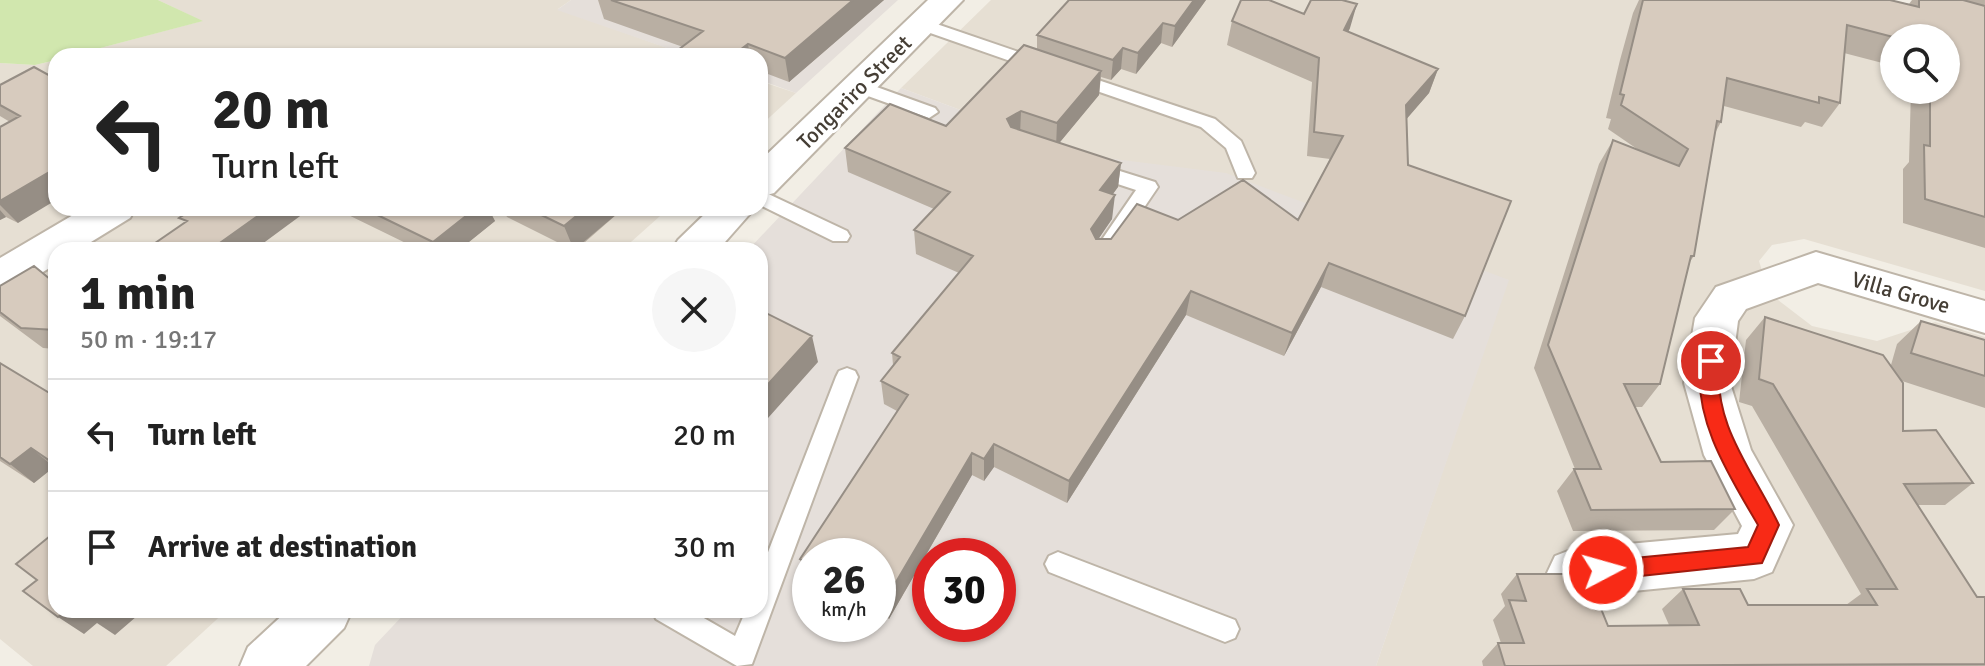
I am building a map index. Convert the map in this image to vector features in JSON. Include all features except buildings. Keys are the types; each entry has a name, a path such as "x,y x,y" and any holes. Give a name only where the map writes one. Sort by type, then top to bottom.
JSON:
{"street":[{"name":"Tongariro Street","path":"768,176 947,0"},
{"path":"60,242 103,216"},
{"path":"701,242 727,216"},
{"path":"0,278 48,249"},
{"name":"Villa Grove","path":"1573,573 1754,556 1768,525 1728,455 1707,383 1717,318 1731,298 1816,267 1985,317"},
{"path":"268,666 317,618"}],"lane":[{"path":"922,24 1208,123 1234,145 1245,173"},
{"path":"860,87 929,112"},
{"path":"1076,163 1148,187 1101,255"},
{"path":"768,201 840,236"},
{"path":"768,588 847,377"},
{"path":"1058,564 1225,629"},
{"path":"677,618 741,660 757,618"}],"shaded area":[{"path":"158,0 571,0 558,9 668,48 100,48 202,21"},
{"path":"571,0 898,0 796,93 768,83 768,48 667,48 557,10"},
{"path":"991,0 1832,0 1926,24 1880,24 1880,104 1960,104 1960,33 1985,39 1985,291 1804,239 1772,245 1759,261 1769,293 1812,326 1877,341 1935,322 1985,337 1985,666 1376,666 1508,280 1082,155 901,88"},
{"path":"48,62 48,216 81,216 0,265 0,63 35,65"},
{"path":"768,84 796,93 768,119"},
{"path":"901,88 1082,155 1226,173 1509,280 1376,666 369,666 375,645 400,618 768,618 768,242 756,242"},
{"path":"135,216 660,216 631,242 85,242"},
{"path":"48,264 48,618 218,618 166,666 33,666 0,639 0,296"}],"green space":[{"path":"0,0 158,0 203,21 100,48 48,48 48,62 35,65 0,63"}],"route":[{"path":"1603,570 1754,556 1768,525 1728,455 1707,383 1711,361"}]}
